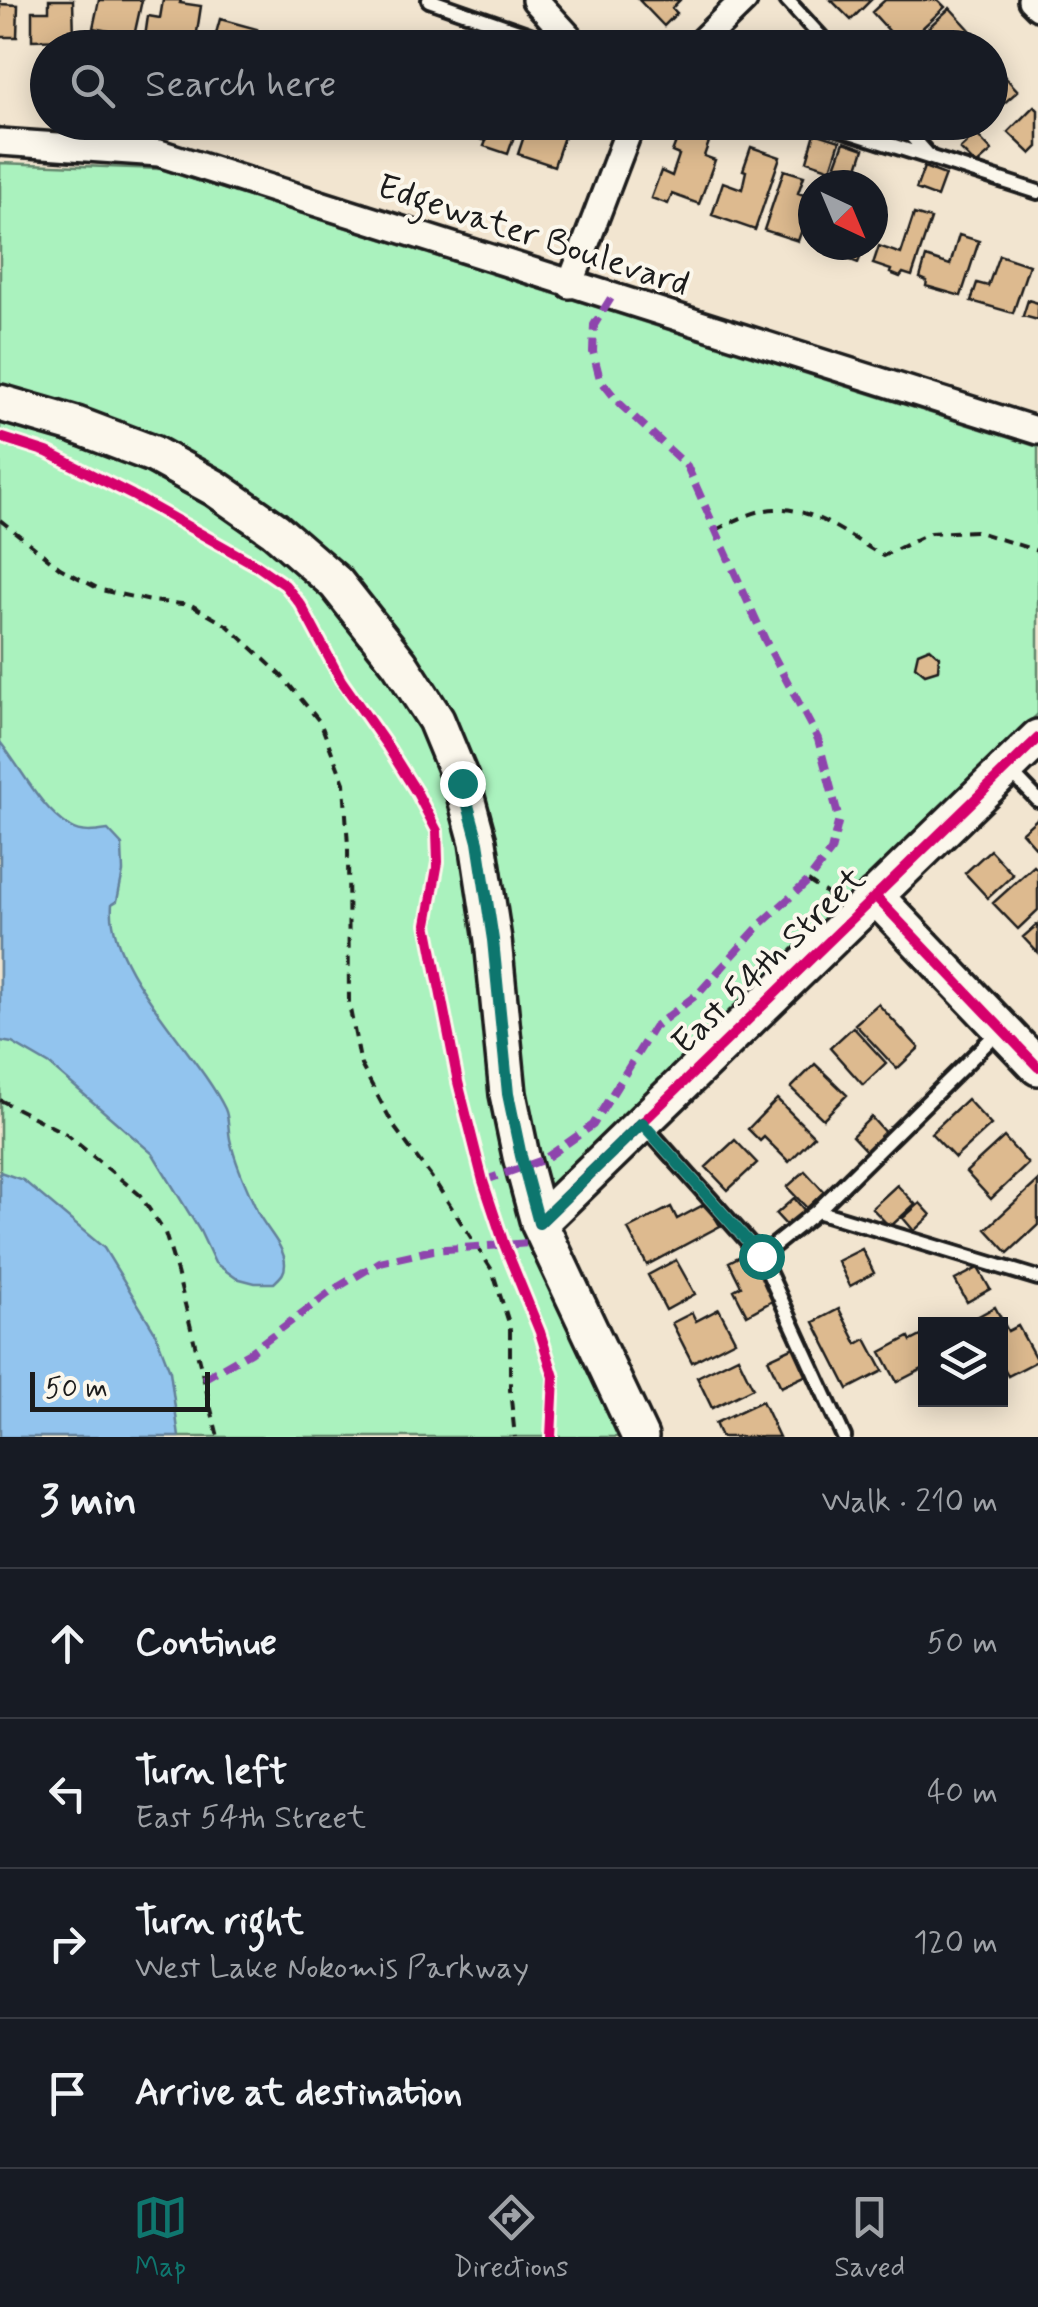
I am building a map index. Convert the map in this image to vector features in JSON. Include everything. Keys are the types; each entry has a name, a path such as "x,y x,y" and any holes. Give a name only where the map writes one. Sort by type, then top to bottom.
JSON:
{"street":[{"path":"535,0 562,30"},
{"path":"713,30 744,0"},
{"path":"1031,0 1038,7"},
{"path":"570,285 625,140"},
{"name":"Edgewater Boulevard","path":"0,142 159,153 1038,431"},
{"path":"0,404 76,425 152,454 215,488 275,530 336,582 400,664 436,720 462,783 478,842 493,940 508,1094 539,1223 640,1437"},
{"name":"East 54th Street","path":"539,1223 1038,738"},
{"path":"874,896 1038,1067"}],"lane":[{"path":"430,0 516,30"},
{"path":"788,0 814,30"},
{"path":"882,140 1038,192"},
{"path":"915,140 931,158"},
{"path":"1007,768 1038,800"},
{"path":"761,1256 817,1211 1001,1028"},
{"path":"642,1123 761,1256 844,1437"},
{"path":"817,1211 1038,1278"}],"path":[{"path":"716,530 748,515 776,509 809,514 883,556 930,534 974,531 1038,550"},
{"path":"0,520 60,568 101,590 190,606 228,626 281,675 320,722 344,782 349,1004 361,1065 395,1128 492,1270 510,1326 510,1390 516,1437"},
{"path":"808,882 826,892 830,902 837,901"},
{"path":"0,1100 66,1134 140,1194 165,1234 218,1437"}],"green space":[{"path":"0,163 160,169 1038,447 1038,714 524,1211 625,1437 0,1437"}],"water":[{"path":"0,742 59,819 79,831 108,830 122,845 123,872 117,901 112,904 114,929 123,955 225,1109 242,1175 257,1211 284,1257 284,1270 274,1283 236,1278 215,1263 153,1154 50,1065 12,1043 0,1041"},
{"path":"0,1172 23,1180 104,1248 155,1332 170,1371 179,1437 0,1437"}],"building":[{"path":"49,0 73,0 74,30 32,30 32,11 49,11"},
{"path":"99,0 142,0 135,30 93,28"},
{"path":"163,0 201,6 197,30 146,30 148,16 160,18"},
{"path":"639,0 680,0 672,8 677,13 664,26"},
{"path":"831,0 871,0 851,20"},
{"path":"885,0 938,0 945,7 920,30 888,30 872,12"},
{"path":"0,4 18,5 17,37 0,37"},
{"path":"950,8 970,30 926,30"},
{"path":"220,19 257,29 257,30 217,30"},
{"path":"1008,80 1018,91 1008,100"},
{"path":"1034,106 1038,110 1038,147 1031,154 1008,132"},
{"path":"483,140 513,140 508,154 484,146"},
{"path":"523,140 563,140 554,166 518,154"},
{"path":"677,140 709,142 704,156 715,160 699,204 672,194 668,204 651,198 661,171 672,176 679,155 672,152"},
{"path":"813,140 840,141 831,169 807,161"},
{"path":"970,140 982,140 992,151 976,165 960,149"},
{"path":"844,142 864,149 857,170 836,164"},
{"path":"751,147 780,157 755,230 712,215 723,182 742,189 746,171 743,170"},
{"path":"924,167 945,175 937,197 916,189"},
{"path":"784,170 798,174 798,241 764,230"},
{"path":"914,214 931,219 912,276 903,273 900,277 873,264 874,260 888,260 888,249 901,254"},
{"path":"959,235 979,241 961,296 926,286 927,281 920,278 926,257 950,265"},
{"path":"999,255 1029,265 1013,313 971,301 977,283 988,286"},
{"path":"1028,300 1038,303 1038,320 1023,316"},
{"path":"930,648 939,656 938,670 925,674 915,666 918,653"},
{"path":"1038,818 1038,850 1022,832"},
{"path":"990,850 1013,875 988,898 965,873"},
{"path":"1034,866 1038,870 1038,910 1018,929 993,903"},
{"path":"1038,924 1038,953 1023,937"},
{"path":"878,1004 919,1048 897,1069 855,1024"},
{"path":"853,1027 886,1063 863,1085 830,1048"},
{"path":"815,1064 847,1095 823,1119 791,1088"},
{"path":"777,1099 814,1136 789,1162 764,1137 760,1141 748,1129"},
{"path":"967,1099 991,1125 955,1158 931,1133"},
{"path":"871,1117 887,1135 868,1153 852,1136"},
{"path":"1004,1137 1028,1164 991,1199 966,1172"},
{"path":"735,1140 757,1163 728,1190 706,1167"},
{"path":"805,1171 824,1192 807,1208 787,1187"},
{"path":"1038,1181 1038,1225 1008,1253 986,1229"},
{"path":"897,1185 915,1204 890,1227 872,1208"},
{"path":"794,1198 805,1211 788,1227 776,1214"},
{"path":"707,1203 720,1226 647,1265 628,1229 671,1207 677,1219"},
{"path":"920,1203 931,1215 914,1231 903,1218"},
{"path":"862,1249 874,1273 850,1286 838,1261"},
{"path":"750,1251 776,1299 747,1315 734,1290 741,1286 729,1262"},
{"path":"676,1260 695,1294 666,1310 648,1275"},
{"path":"978,1268 990,1289 967,1302 955,1280"},
{"path":"995,1307 1000,1317 977,1317"},
{"path":"719,1309 735,1340 692,1362 672,1323 692,1313 696,1321"},
{"path":"839,1309 857,1344 866,1339 883,1371 848,1389 814,1322"},
{"path":"1018,1326 1037,1361 1008,1376 1008,1331"},
{"path":"909,1337 911,1341 918,1338 918,1371 897,1382 881,1352"},
{"path":"794,1347 807,1375 781,1387 768,1359"},
{"path":"738,1357 753,1388 712,1408 697,1377"},
{"path":"762,1401 779,1437 721,1437 715,1423"}],"marked path":[{"path":"483,1181 543,1160 593,1125 654,1027 699,993 761,924 808,881 831,851 839,819 818,739 765,640 687,466 620,404 600,379 593,352 594,325 611,298"},
{"path":"203,1379 250,1352 333,1290 380,1262 433,1250 531,1243"}],"cycle path":[{"path":"0,437 47,452 132,495 285,585 301,605 341,680 417,793 437,831 438,862 427,924 458,1082 483,1181 554,1377 551,1437"},
{"path":"539,1223 1038,738"},
{"path":"875,896 1038,1067"}],"route":[{"path":"462,783 478,842 493,940 508,1094 539,1223 642,1123 761,1256"}]}
